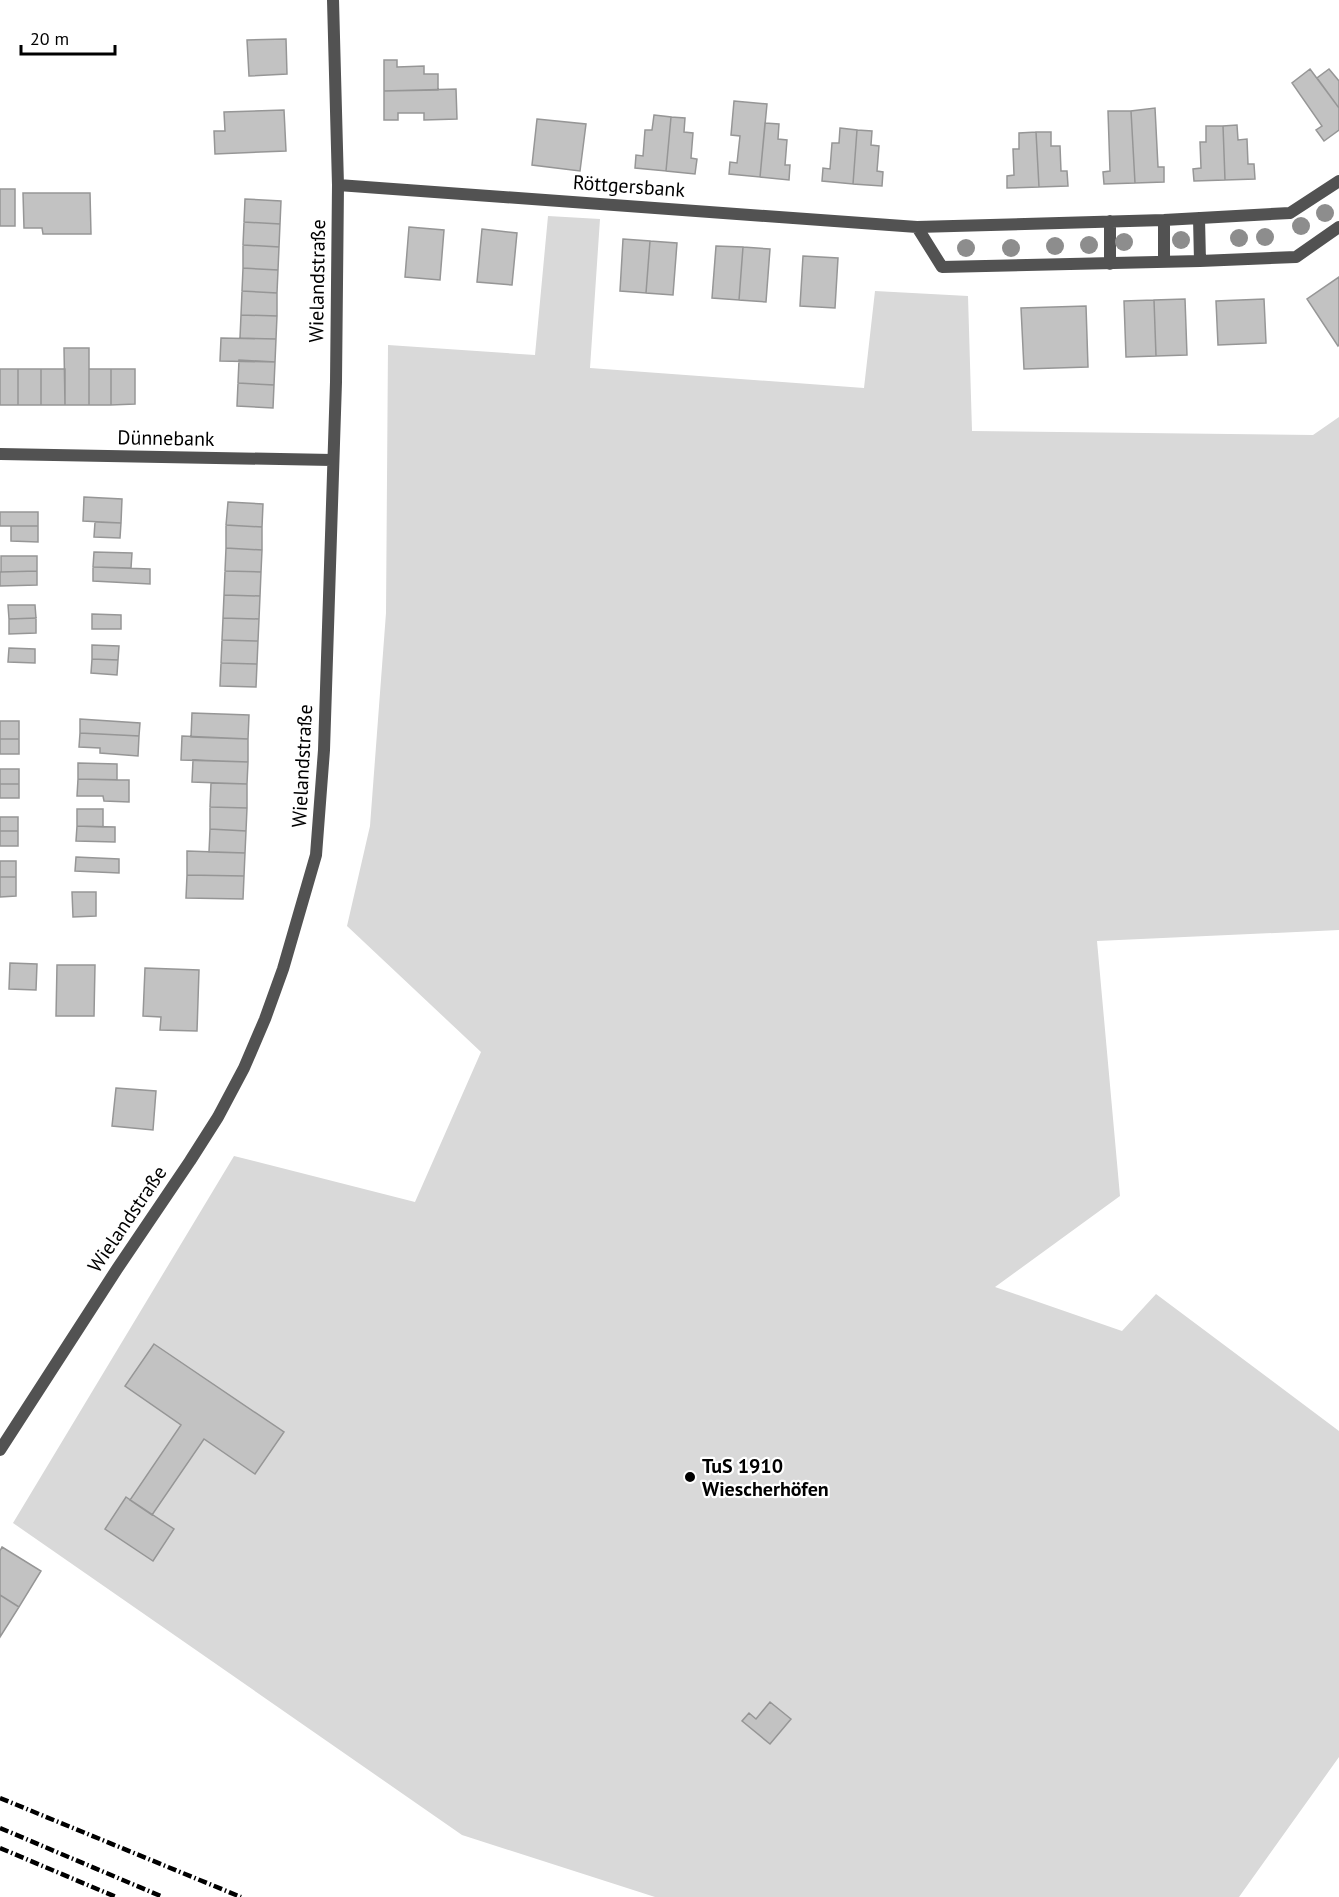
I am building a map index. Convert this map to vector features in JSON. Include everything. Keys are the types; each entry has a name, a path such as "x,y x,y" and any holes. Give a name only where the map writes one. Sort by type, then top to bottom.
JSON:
{"street":[{"name":"Wielandstraße","path":"0,1450 218,1117 244,1068 265,1018 283,969 316,855 324,750 336,382 338,185 333,0"},
{"name":"Röttgersbank","path":"338,185 916,227 1164,220 1290,213 1339,181"},
{"path":"1199,218 1200,261"},
{"path":"1164,220 1164,262"},
{"path":"1110,221 1110,264"},
{"path":"916,227 942,267 1296,257 1339,227"},
{"name":"Dünnebank","path":"0,454 332,460"}],"shaded area":[{"path":"548,216 600,219 590,368 864,388 875,291 968,296 972,431 1313,435 1339,417 1339,930 1097,941 1120,1196 995,1287 1122,1331 1156,1294 1339,1431 1339,1757 1239,1897 655,1897 462,1835 13,1523 234,1156 415,1202 481,1052 347,926 370,826 386,613 388,345 535,355"}],"building":[{"path":"286,39 287,74 249,76 247,40"},
{"path":"384,60 397,60 397,67 424,66 424,74 438,74 438,90 384,91"},
{"path":"1310,69 1339,108 1339,130 1324,141 1316,130 1322,126 1292,83"},
{"path":"1329,69 1339,81 1339,108 1317,78"},
{"path":"456,89 457,119 424,120 424,113 398,113 398,120 384,120 384,91"},
{"path":"734,101 767,104 760,177 729,174 730,162 737,163 740,136 731,135"},
{"path":"1155,108 1158,167 1164,167 1164,182 1135,183 1131,111"},
{"path":"284,110 286,151 215,154 214,131 225,131 224,112"},
{"path":"1108,111 1131,111 1135,183 1104,184 1103,172 1110,171"},
{"path":"654,115 671,117 666,171 635,168 636,155 643,156 645,130 652,130"},
{"path":"671,117 685,118 684,132 693,133 691,158 697,159 695,174 666,171"},
{"path":"537,119 586,124 580,171 532,165"},
{"path":"765,123 779,124 778,139 787,140 785,165 790,165 789,180 760,177"},
{"path":"1237,125 1238,140 1247,139 1248,164 1254,164 1255,179 1225,180 1223,126"},
{"path":"1206,126 1223,126 1225,180 1194,181 1193,169 1201,168 1200,142 1206,142"},
{"path":"840,128 857,130 853,184 822,181 823,168 830,169 832,143 839,143"},
{"path":"857,130 872,131 871,145 879,146 877,171 883,172 882,186 853,184"},
{"path":"1036,132 1039,187 1007,188 1007,176 1014,175 1013,149 1019,149 1019,133"},
{"path":"1036,132 1051,132 1051,146 1060,146 1061,171 1067,171 1068,186 1039,187"},
{"path":"0,189 15,189 15,226 0,226"},
{"path":"23,193 90,193 91,234 43,234 42,228 24,228"},
{"path":"245,199 281,201 280,224 244,222"},
{"path":"244,222 280,224 279,247 243,245"},
{"path":"409,227 444,230 440,280 405,277"},
{"path":"482,229 517,233 512,285 477,282"},
{"path":"623,239 650,241 646,293 620,291"},
{"path":"650,241 677,243 673,295 646,293"},
{"path":"243,245 279,247 278,270 243,268"},
{"path":"716,246 743,247 739,300 712,298"},
{"path":"743,247 770,249 766,302 739,300"},
{"path":"803,256 838,258 835,308 800,306"},
{"path":"243,268 278,270 277,293 242,291"},
{"path":"1339,277 1339,345 1338,346 1307,299"},
{"path":"242,291 277,293 277,316 241,315"},
{"path":"1185,299 1187,355 1156,356 1154,300"},
{"path":"1264,299 1266,343 1218,345 1216,301"},
{"path":"1154,300 1156,356 1126,357 1124,301"},
{"path":"1086,306 1088,367 1024,369 1021,308"},
{"path":"241,315 277,316 276,339 240,338"},
{"path":"221,338 276,339 275,362 220,361"},
{"path":"64,348 89,348 89,405 65,405"},
{"path":"239,360 275,362 274,385 238,383"},
{"path":"0,369 18,369 18,405 0,405"},
{"path":"18,369 41,369 41,405 18,405"},
{"path":"41,369 65,369 65,405 41,405"},
{"path":"89,369 111,369 111,405 89,405"},
{"path":"111,369 135,369 135,404 111,405"},
{"path":"238,383 274,385 273,408 237,406"},
{"path":"84,497 122,499 121,523 83,521"},
{"path":"228,502 263,504 262,527 226,525"},
{"path":"0,512 38,512 38,526 0,526"},
{"path":"95,522 121,523 120,538 94,537"},
{"path":"226,525 262,527 262,550 226,548"},
{"path":"11,526 38,526 38,542 11,541"},
{"path":"226,548 262,550 261,572 225,571"},
{"path":"94,552 132,553 131,568 93,567"},
{"path":"1,556 37,556 37,571 1,572"},
{"path":"93,567 150,569 150,584 93,581"},
{"path":"37,571 37,585 0,586 0,572"},
{"path":"225,571 261,572 260,596 224,595"},
{"path":"224,595 260,596 259,619 223,618"},
{"path":"8,605 35,605 36,618 9,619"},
{"path":"92,614 121,615 121,629 92,629"},
{"path":"36,618 36,633 9,634 9,619"},
{"path":"223,618 259,619 258,641 222,640"},
{"path":"222,640 258,641 257,664 221,663"},
{"path":"92,645 119,646 118,660 92,659"},
{"path":"9,648 35,649 35,663 8,662"},
{"path":"92,659 118,660 117,675 91,673"},
{"path":"221,663 257,664 256,687 220,686"},
{"path":"192,713 249,715 248,739 191,737"},
{"path":"80,719 140,723 139,736 80,733"},
{"path":"0,721 19,721 19,739 0,739"},
{"path":"80,733 139,736 138,756 100,753 100,748 79,747"},
{"path":"182,736 248,739 248,762 181,760"},
{"path":"0,739 19,739 19,754 0,754"},
{"path":"193,760 248,762 247,784 192,782"},
{"path":"78,763 117,764 117,780 78,779"},
{"path":"0,769 19,769 19,784 0,784"},
{"path":"78,779 129,780 129,802 104,801 103,796 77,796"},
{"path":"211,783 247,784 247,808 210,807"},
{"path":"0,784 19,784 19,798 0,798"},
{"path":"210,807 247,808 246,831 210,829"},
{"path":"77,809 103,809 103,827 77,826"},
{"path":"0,817 18,817 18,831 0,831"},
{"path":"77,826 115,827 115,842 76,841"},
{"path":"210,829 246,831 245,853 209,852"},
{"path":"0,831 18,831 18,846 0,846"},
{"path":"187,851 245,853 244,876 187,875"},
{"path":"76,857 119,859 119,873 75,871"},
{"path":"0,861 16,861 16,877 0,877"},
{"path":"187,875 244,876 243,899 186,898"},
{"path":"0,877 16,877 16,896 0,897"},
{"path":"72,892 96,892 96,916 73,917"},
{"path":"10,963 37,964 36,990 9,989"},
{"path":"57,965 95,965 94,1016 56,1016"},
{"path":"145,968 199,970 197,1031 160,1030 161,1017 143,1016"},
{"path":"116,1088 156,1091 153,1130 112,1126"},
{"path":"154,1344 284,1432 255,1474 204,1439 152,1515 130,1500 181,1425 125,1386"},
{"path":"126,1497 174,1529 153,1561 105,1529"},
{"path":"2,1547 41,1571 19,1607 0,1595 0,1551"},
{"path":"0,1595 19,1607 0,1637"},
{"path":"770,1702 791,1719 770,1744 742,1721 749,1713 756,1719"}],"railway":[{"path":"0,1798 241,1897"},
{"path":"0,1828 163,1897"},
{"path":"0,1848 116,1897"}],"place":[{"name":"TuS 1910 Wiescherhöfen","path":"690,1477"}]}
